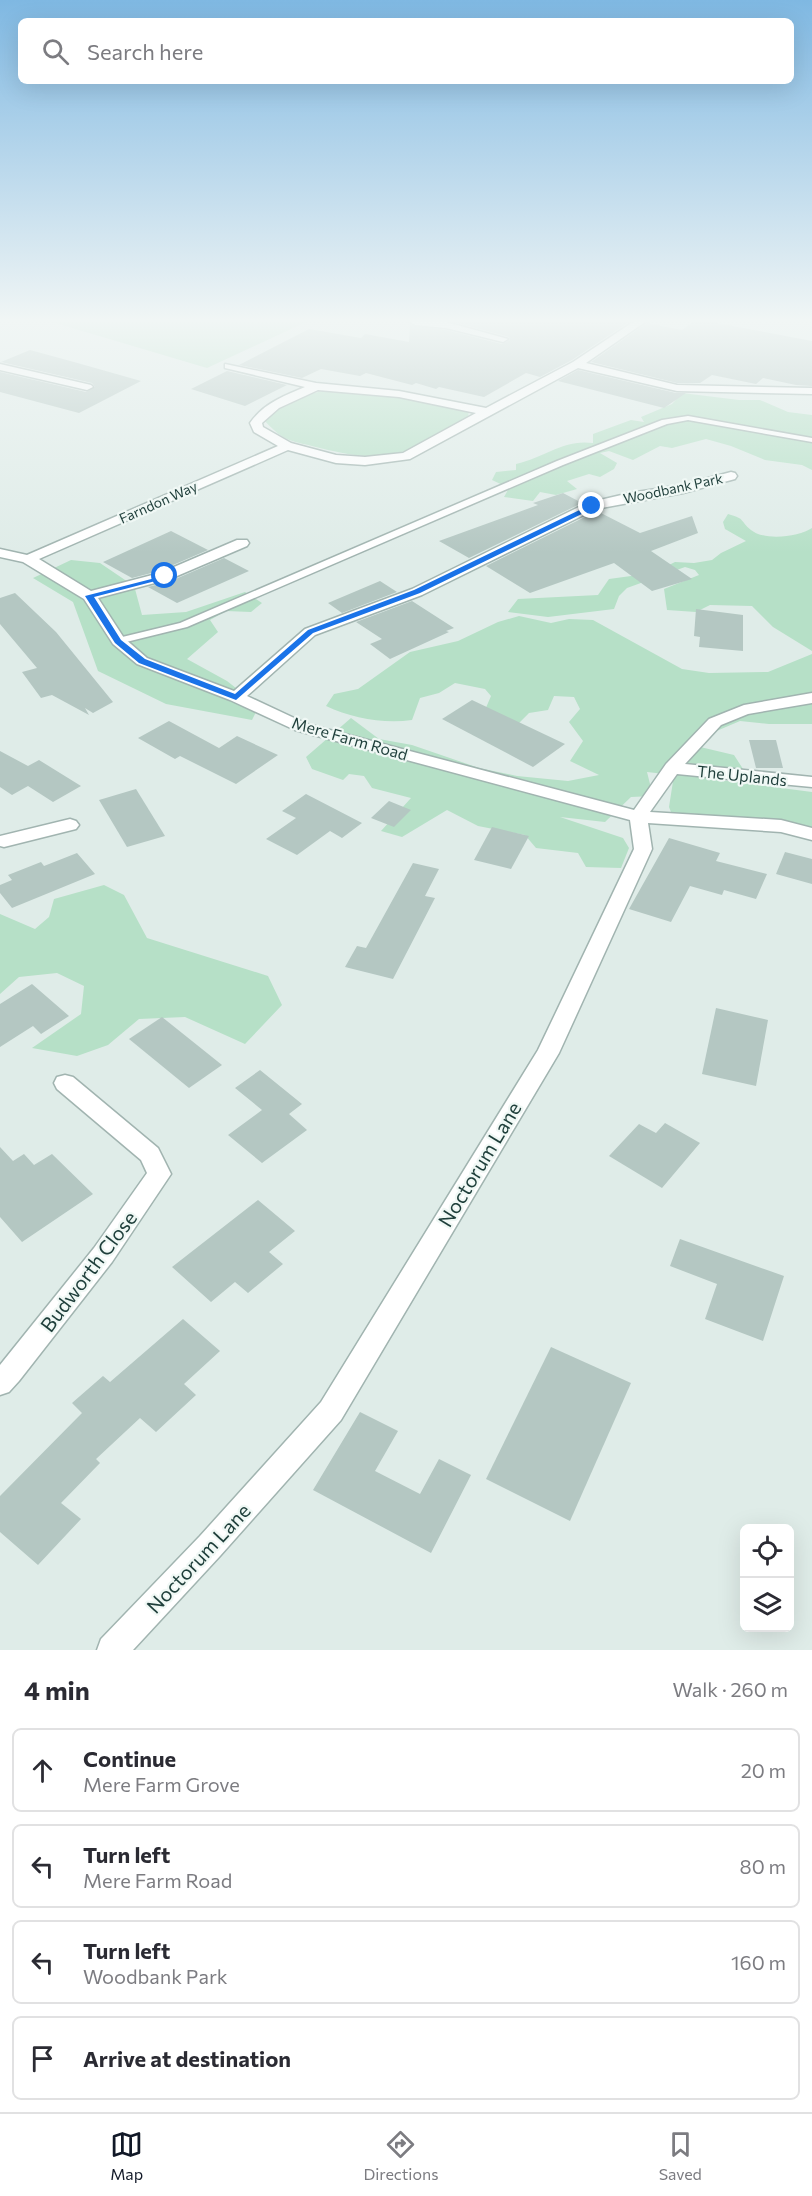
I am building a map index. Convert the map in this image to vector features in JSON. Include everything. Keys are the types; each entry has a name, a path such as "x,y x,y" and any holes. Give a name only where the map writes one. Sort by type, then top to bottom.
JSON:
{"street":[{"path":"289,399 259,417 256,423 258,429 287,446 336,459 365,461 406,456 511,399"},
{"path":"423,399 486,412"},
{"name":"Farndon Way","path":"28,559 287,446"},
{"name":"Woodbank Park","path":"236,697 310,632 417,592 592,506 630,497 737,479 715,470"},
{"path":"89,596 165,576 242,543"},
{"name":"Mere Farm Road","path":"0,553 28,559 89,596 118,641 142,661 236,697 301,727 638,817 781,826 812,834"},
{"path":"638,817 672,768 715,722 744,710 812,698"},
{"name":"The Uplands","path":"672,768 812,782"},
{"name":"Noctorum Lane","path":"112,1650 210,1546 331,1411 498,1132 548,1053 644,849 638,817"},
{"path":"1,840 70,825"},
{"name":"Budworth Close","path":"0,1383 103,1255 159,1174 150,1154 64,1083"}],"lane":[{"path":"118,641 183,625 560,464 665,422 688,418 812,440"}],"green space":[{"path":"405,399 458,407 469,411 468,417 414,448 382,456 365,456 295,442 278,433 264,420 295,400"},
{"path":"677,399 760,400 788,412 812,415 812,470 802,465 765,460 706,439 672,448 660,446 633,460 609,451 600,453 617,463 614,469 600,477 589,474 567,481 577,489 556,495 540,492 533,501 504,497 509,488 492,480 496,472 516,470 516,464 563,446 582,442 593,443 593,434 631,420 644,422 641,417 672,404"},
{"path":"728,514 740,519 751,530 764,536 799,534 812,528 812,651 773,627 752,606 710,605 696,612 667,610 664,589 699,575 695,570 685,567 627,588 619,596 614,609 548,617 508,612 518,599 598,595 609,579 653,573 675,562 694,563 712,560 746,541 725,529 723,522"},
{"path":"71,560 100,563 128,582 135,589 142,615 186,612 245,592 262,603 251,612 226,611 210,620 218,632 187,659 227,681 259,706 252,720 166,704 98,671 73,602 33,578"},
{"path":"519,616 551,623 569,619 593,620 682,669 709,673 768,672 812,654 812,724 740,721 700,738 696,746 734,755 743,769 720,780 812,792 812,834 676,825 669,807 674,775 647,772 653,796 631,797 605,822 560,817 623,838 629,848 621,868 586,867 578,853 536,848 525,835 478,826 447,810 402,837 381,831 411,798 372,788 364,776 349,774 343,780 312,769 306,757 351,718 379,739 412,745 479,768 517,776 568,781 599,775 570,761 583,741 569,722 580,709 574,697 554,696 548,710 529,713 515,727 485,710 491,696 485,689 455,683 439,693 420,698 412,720 368,719 326,706 334,694 358,689 410,652 458,641 498,622"},
{"path":"104,885 124,895 147,938 268,976 282,1005 245,1044 185,1017 139,1019 108,1045 77,1056 32,1048 81,1014 84,986 57,973 19,977 0,994 0,914 35,929 49,917 54,899"}],"building":[{"path":"26,399 106,399 79,413"},
{"path":"223,399 259,399 245,406"},
{"path":"629,399 677,399 664,408"},
{"path":"563,493 582,503 469,558 439,541 538,505 533,503"},
{"path":"597,511 640,533 692,516 698,533 651,551 692,579 652,591 614,563 530,593 486,566"},
{"path":"171,531 208,550 159,571 132,578 103,562"},
{"path":"224,558 249,571 177,603 148,587 171,581"},
{"path":"380,581 397,592 342,613 328,603"},
{"path":"15,593 56,632 113,702 93,713 85,708 89,715 52,695 41,698 22,672 37,668 0,624 0,598"},
{"path":"412,601 454,628 390,659 370,644 382,639 356,622"},
{"path":"696,609 743,615 743,651 699,647 700,637 694,636"},
{"path":"472,700 565,744 533,767 442,719"},
{"path":"169,721 219,748 237,736 278,755 236,784 180,756 175,759 138,738"},
{"path":"749,740 776,740 783,768 756,768"},
{"path":"0,751 28,766 39,760 81,786 53,802 28,786 12,795 0,787"},
{"path":"136,789 165,836 127,847 99,800"},
{"path":"306,794 362,823 342,838 330,831 297,855 266,839 296,818 282,811"},
{"path":"389,801 411,810 394,827 371,818"},
{"path":"492,827 529,836 511,869 474,860"},
{"path":"669,838 720,853 716,861 767,874 756,899 724,890 722,895 690,886 671,922 629,909"},
{"path":"785,852 812,859 812,884 776,874"},
{"path":"77,853 95,874 12,908 0,893 0,885 12,880 8,875 41,862 44,866"},
{"path":"413,863 439,869 425,896 435,898 393,979 345,967 357,946 366,948"},
{"path":"32,984 69,1016 41,1034 33,1026 0,1047 0,1004"},
{"path":"716,1008 768,1020 756,1086 702,1074"},
{"path":"162,1017 222,1065 189,1088 129,1039"},
{"path":"260,1070 302,1104 289,1114 307,1130 262,1163 228,1135 262,1110 235,1088"},
{"path":"665,1123 700,1143 662,1188 609,1156 639,1124 656,1133"},
{"path":"0,1147 13,1161 24,1154 34,1165 52,1154 93,1194 22,1242 0,1217"},
{"path":"258,1200 295,1231 269,1252 283,1264 248,1293 235,1282 211,1302 172,1267"},
{"path":"680,1239 784,1276 763,1341 705,1319 717,1284 670,1266"},
{"path":"183,1319 220,1351 184,1384 196,1395 156,1432 140,1418 96,1459 100,1463 61,1503 81,1519 38,1565 0,1532 0,1496 82,1413 72,1403 103,1376 110,1382"},
{"path":"551,1347 631,1383 570,1521 486,1479"},
{"path":"360,1412 398,1431 375,1471 420,1494 439,1459 471,1475 431,1553 313,1490"}],"route":[{"path":"165,576 89,596 118,641 142,661 236,697 310,632 417,592 592,506"}]}
